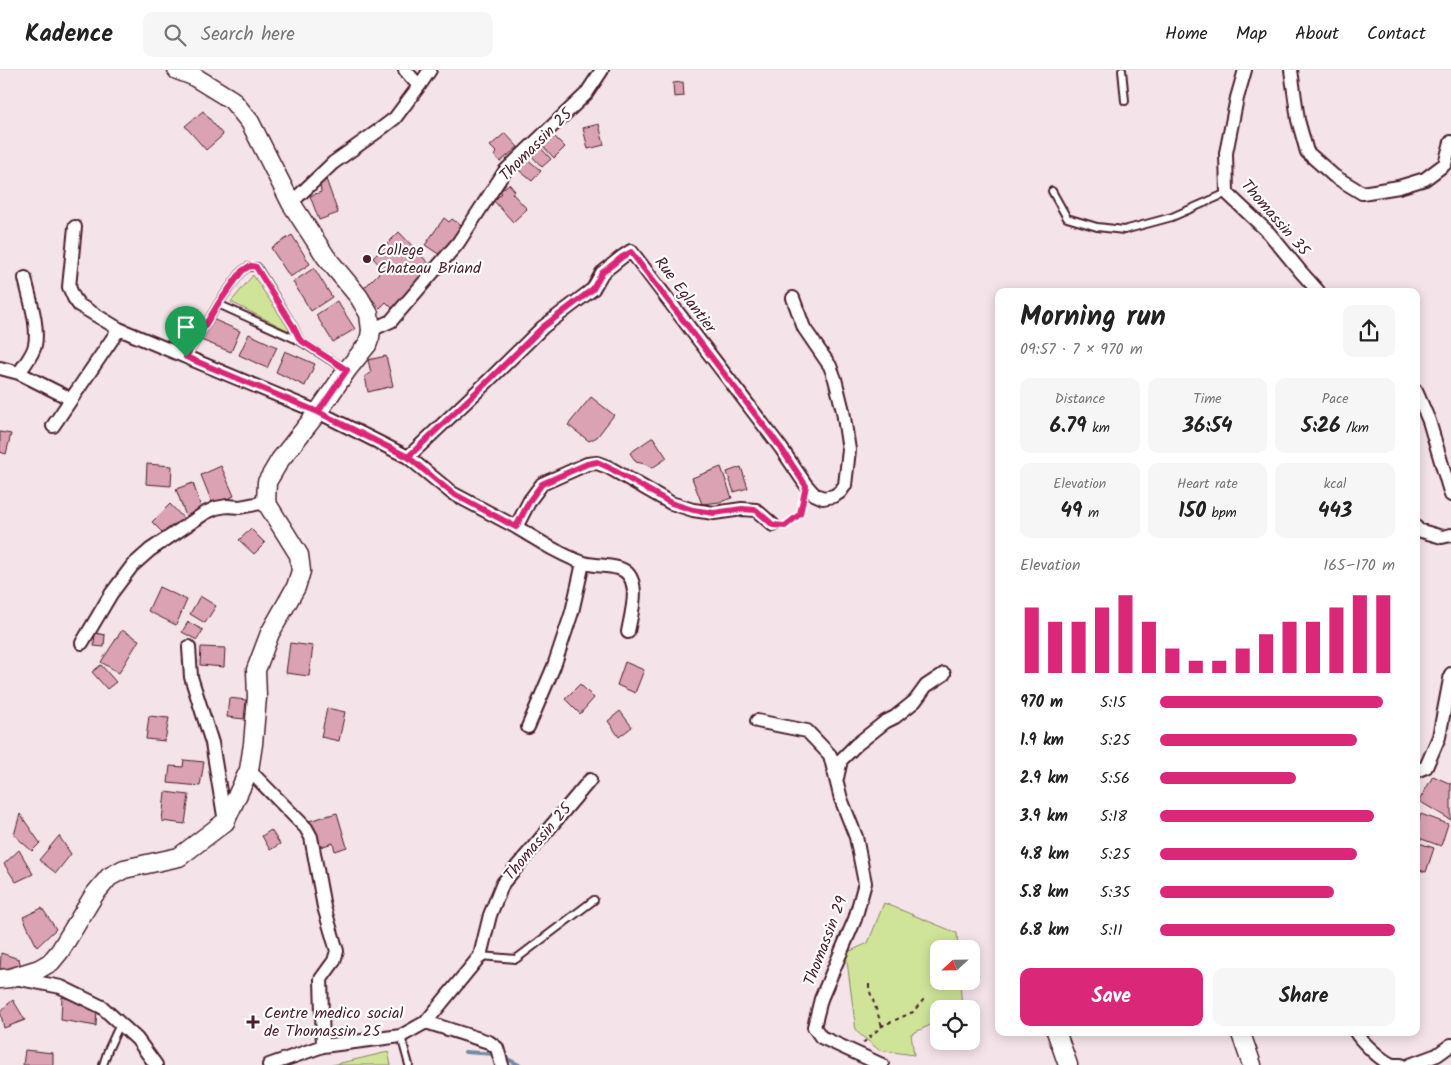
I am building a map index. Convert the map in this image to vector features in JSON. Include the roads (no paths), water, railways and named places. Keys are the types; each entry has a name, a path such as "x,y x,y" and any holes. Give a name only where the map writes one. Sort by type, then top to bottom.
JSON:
{"street":[{"path":"5,978 39,969 51,962 60,951 94,895 108,877 124,869 179,857 226,822 249,770 254,744 258,697 256,670 270,633 289,602 302,571 298,555 266,502 267,482 280,460 367,345 371,330 369,314 359,297 326,257 291,203 250,122 232,100 193,76 177,70"},
{"path":"406,70 418,86"},
{"path":"291,203 333,163 395,118 430,70"},
{"name":"Thomassin 25","path":"371,330 391,321 458,243 505,170 586,94 602,70"},
{"name":"Thomassin 35","path":"1245,70 1237,98 1226,153 1227,192 1269,232 1315,288"},
{"path":"1290,70 1298,120 1307,152 1334,176 1362,193 1399,187 1425,179 1445,164 1451,142"},
{"path":"75,227 69,287 79,305 119,329 318,412 408,457 452,493 567,556 584,563 622,569 632,581 635,594 628,632"},
{"name":"Rue Eglantier","path":"408,457 543,327 593,289 602,273 631,252 781,448 806,486 814,494 823,498 834,496 840,492 845,484 849,450 843,411 836,379 830,366 804,328 793,298"},
{"path":"19,373 35,345 35,324 25,278"},
{"path":"53,426 119,329"},
{"path":"0,368 19,373 71,399"},
{"path":"1420,400 1451,496"},
{"path":"516,527 530,500 542,484 587,464 597,462 671,503 693,510 714,513 742,509 756,510 773,525"},
{"path":"82,643 111,594 132,566 150,550 205,513 216,508 227,506 240,507 266,502"},
{"path":"1420,531 1442,537 1451,535"},
{"path":"528,727 554,666 572,612 584,563"},
{"path":"188,647 191,677 212,743 226,822"},
{"path":"836,781 841,760 856,745 885,722 896,717 915,701 926,686 944,674"},
{"path":"1420,769 1426,767 1439,738 1451,674"},
{"name":"Thomassin 29","path":"757,721 807,731 830,755 841,799 856,837 865,883 855,919 821,999 814,1027 821,1037 882,1065"},
{"path":"249,770 306,828 311,837 324,906 337,951 334,961 321,979 323,1046"},
{"name":"Thomassin 25","path":"269,1065 323,1046 402,1036 426,1022 480,956 490,915 503,882 590,780"},
{"path":"5,978 61,987 102,1007 137,1039 156,1065"},
{"path":"426,1022 489,1042 497,1048 502,1065"},
{"path":"1058,1036 1068,1065"},
{"path":"1242,1036 1252,1065"},
{"path":"1358,1036 1377,1055 1393,1065 1402,1065"},
{"path":"1410,1065 1437,1055 1451,1045"}],"lane":[{"path":"1122,70 1126,101"},
{"path":"1052,191 1067,218 1097,227 1124,230 1172,217 1227,192"},
{"path":"186,357 218,304 242,271 252,266 256,267 300,340"},
{"path":"218,304 300,340 347,370"},
{"path":"480,956 516,959 594,900"},
{"path":"104,1065 108,1050 120,1024"},
{"path":"402,1036 409,1065"}],"waterway":[{"path":"465,1052 495,1054"},
{"path":"502,1056 519,1065"}],"place":[{"name":"College Chateau Briand","path":"367,259"},
{"name":"Centre medico social de Thomassin 25","path":"253,1022"}]}
